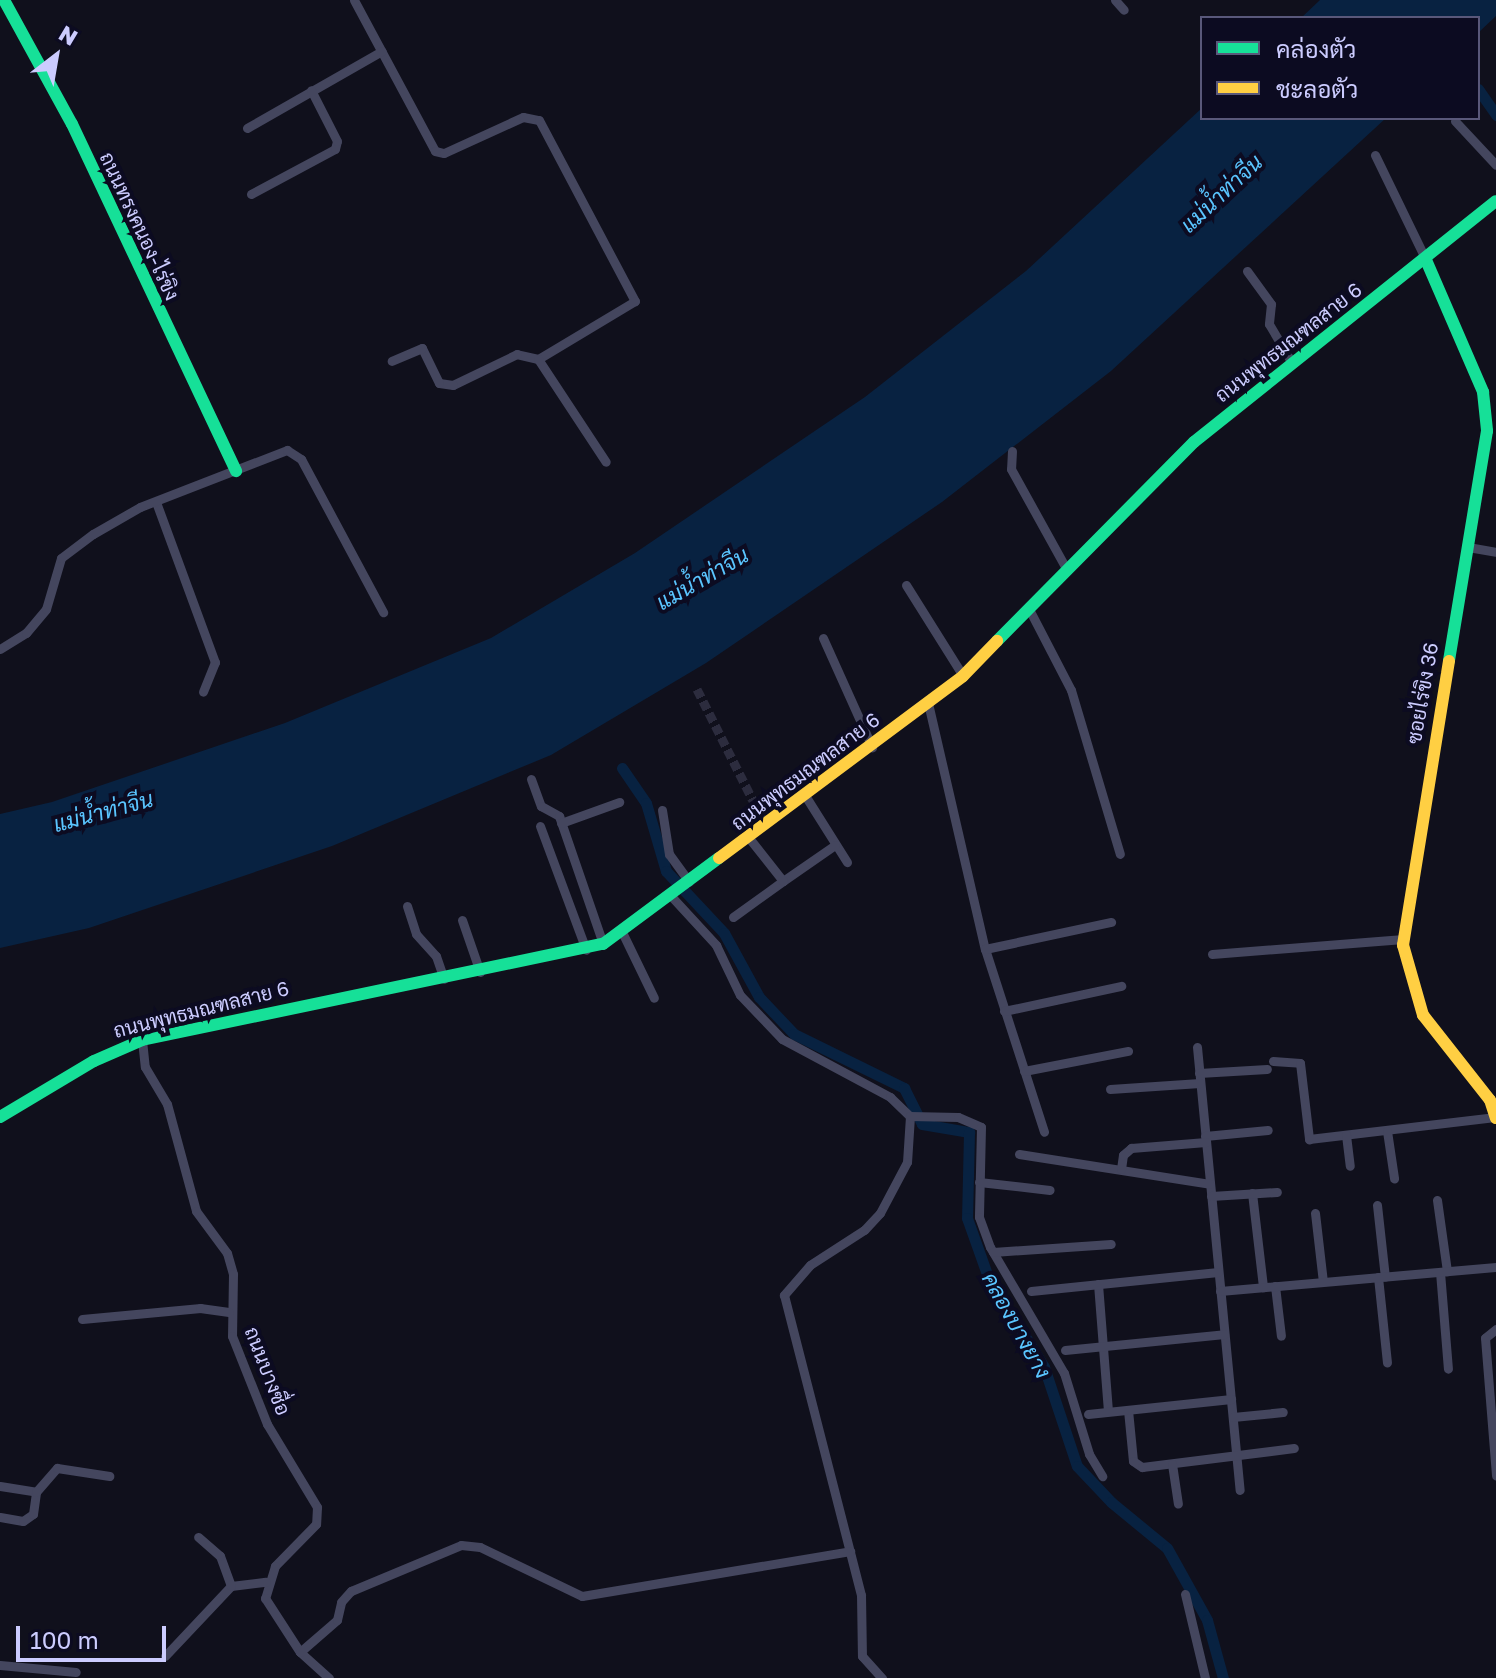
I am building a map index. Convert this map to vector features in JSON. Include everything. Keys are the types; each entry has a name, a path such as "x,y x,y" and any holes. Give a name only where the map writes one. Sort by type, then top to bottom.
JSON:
{"main road":[{"name":"ถนนทรงคนอง-ไร่ขิง","path":"4,0 72,124 236,471"},
{"name":"ถนนพุทธมณฑลสาย 6","path":"0,1117 94,1061 142,1040 283,1007 480,972 603,944 806,797 963,676 1194,442 1426,260 1496,201"},
{"name":"ซอยไร่ขิง 36","path":"1426,260 1483,392 1487,431 1403,939 1413,994 1423,1015 1490,1100 1496,1118"}],"street":[{"path":"354,0 435,151 444,153 523,117 539,120 635,301 538,359"},
{"path":"1115,0 1124,10"},
{"path":"247,128 382,51"},
{"path":"251,194 335,149 337,141 311,90"},
{"path":"1455,121 1496,165"},
{"path":"1375,155 1426,260"},
{"path":"1247,271 1271,304 1269,324 1292,363"},
{"path":"392,361 422,348 437,381 446,386 517,354 538,359 606,462"},
{"path":"0,649 26,633 46,609 63,555 111,523 287,450 298,455 383,612"},
{"path":"1012,451 1011,469 1067,570"},
{"path":"156,502 215,662 203,692"},
{"path":"1468,547 1496,552"},
{"path":"906,585 963,676"},
{"path":"1030,611 1071,690 1120,854"},
{"path":"823,638 872,747"},
{"path":"928,703 985,949 1044,1132"},
{"path":"531,779 541,806 556,813 561,823 603,944"},
{"path":"806,797 847,862"},
{"path":"561,823 619,802"},
{"path":"662,810 669,854 689,882"},
{"path":"540,826 586,950"},
{"path":"749,838 783,881"},
{"path":"733,917 835,845"},
{"path":"671,896 716,945 740,995 782,1039 890,1097 912,1116 932,1114 969,1119 981,1127 979,1217 993,1252 1064,1373 1089,1454 1102,1476"},
{"path":"407,906 416,934 436,956 444,979"},
{"path":"462,920 480,972"},
{"path":"985,949 1111,922"},
{"path":"622,932 654,998"},
{"path":"1212,954 1403,939"},
{"path":"1004,1011 1121,986"},
{"name":"ถนนบางซื่อ","path":"142,1040 145,1067 167,1104 196,1211 227,1253 233,1283 229,1312 232,1336 262,1414 317,1507 316,1524 263,1582"},
{"path":"1197,1047 1240,1490"},
{"path":"1024,1071 1128,1051"},
{"path":"1110,1089 1300,1063 1309,1139 1496,1118"},
{"path":"882,1678 862,1656 861,1595 784,1295 810,1265 864,1230 880,1213 907,1162 912,1116"},
{"path":"1121,1169 1123,1155 1131,1148 1268,1130"},
{"path":"1387,1131 1394,1178"},
{"path":"1346,1135 1350,1166"},
{"path":"1019,1154 1210,1184"},
{"path":"979,1182 1050,1190"},
{"path":"1211,1196 1277,1192"},
{"path":"1252,1193 1263,1287"},
{"path":"1437,1200 1448,1369"},
{"path":"1377,1205 1387,1363"},
{"path":"1315,1213 1323,1282"},
{"path":"993,1252 1111,1244"},
{"path":"1220,1291 1496,1267"},
{"path":"1031,1291 1218,1272"},
{"path":"1098,1284 1108,1411"},
{"path":"1275,1286 1281,1336"},
{"path":"82,1319 200,1308 229,1312"},
{"path":"1496,1329 1485,1338 1496,1476"},
{"path":"1065,1350 1224,1334"},
{"path":"1088,1414 1231,1399"},
{"path":"1128,1410 1136,1466 1294,1448"},
{"path":"1233,1417 1283,1412"},
{"path":"1172,1464 1178,1504"},
{"path":"0,1517 23,1521 33,1514 36,1492 57,1468 109,1476"},
{"path":"0,1486 36,1492"},
{"path":"198,1537 220,1556 231,1586"},
{"path":"300,1652 337,1620 341,1602 351,1591 461,1545 480,1547 582,1596 850,1551"},
{"path":"165,1656 231,1586 263,1582 270,1612 300,1652 329,1678"},
{"path":"1185,1594 1205,1678"},
{"path":"0,1665 76,1672"}],"water":[{"path":"1320,0 1496,0 1496,16 1480,31 1480,16 1303,16"},
{"name":"แม่น้ำท่าจีน","path":"1200,110 1200,120 1384,120 1111,371 942,502 706,663 551,755 332,846 89,928 0,948 0,814 52,802 285,723 491,638 635,553 865,397 1026,271"}],"waterway":[{"path":"1480,92 1496,115"},
{"name":"คลองบางยาง","path":"622,768 646,803 666,871 724,933 759,997 794,1034 904,1088 922,1124 969,1132 967,1218 988,1277 1044,1367 1077,1466 1111,1502 1167,1548 1207,1620 1223,1678"}],"tunnel":[{"path":"697,689 766,826"}],"traffic: fast":[{"path":"4,0 72,124 236,471"},
{"path":"997,641 1194,442 1496,201"},
{"path":"1426,260 1483,392 1487,431 1449,661"},
{"path":"0,1117 94,1061 142,1040 603,944 719,858"}],"traffic: slow":[{"path":"719,858 963,676 997,641"},
{"path":"1449,661 1403,945 1423,1015 1490,1100 1496,1118"}]}
